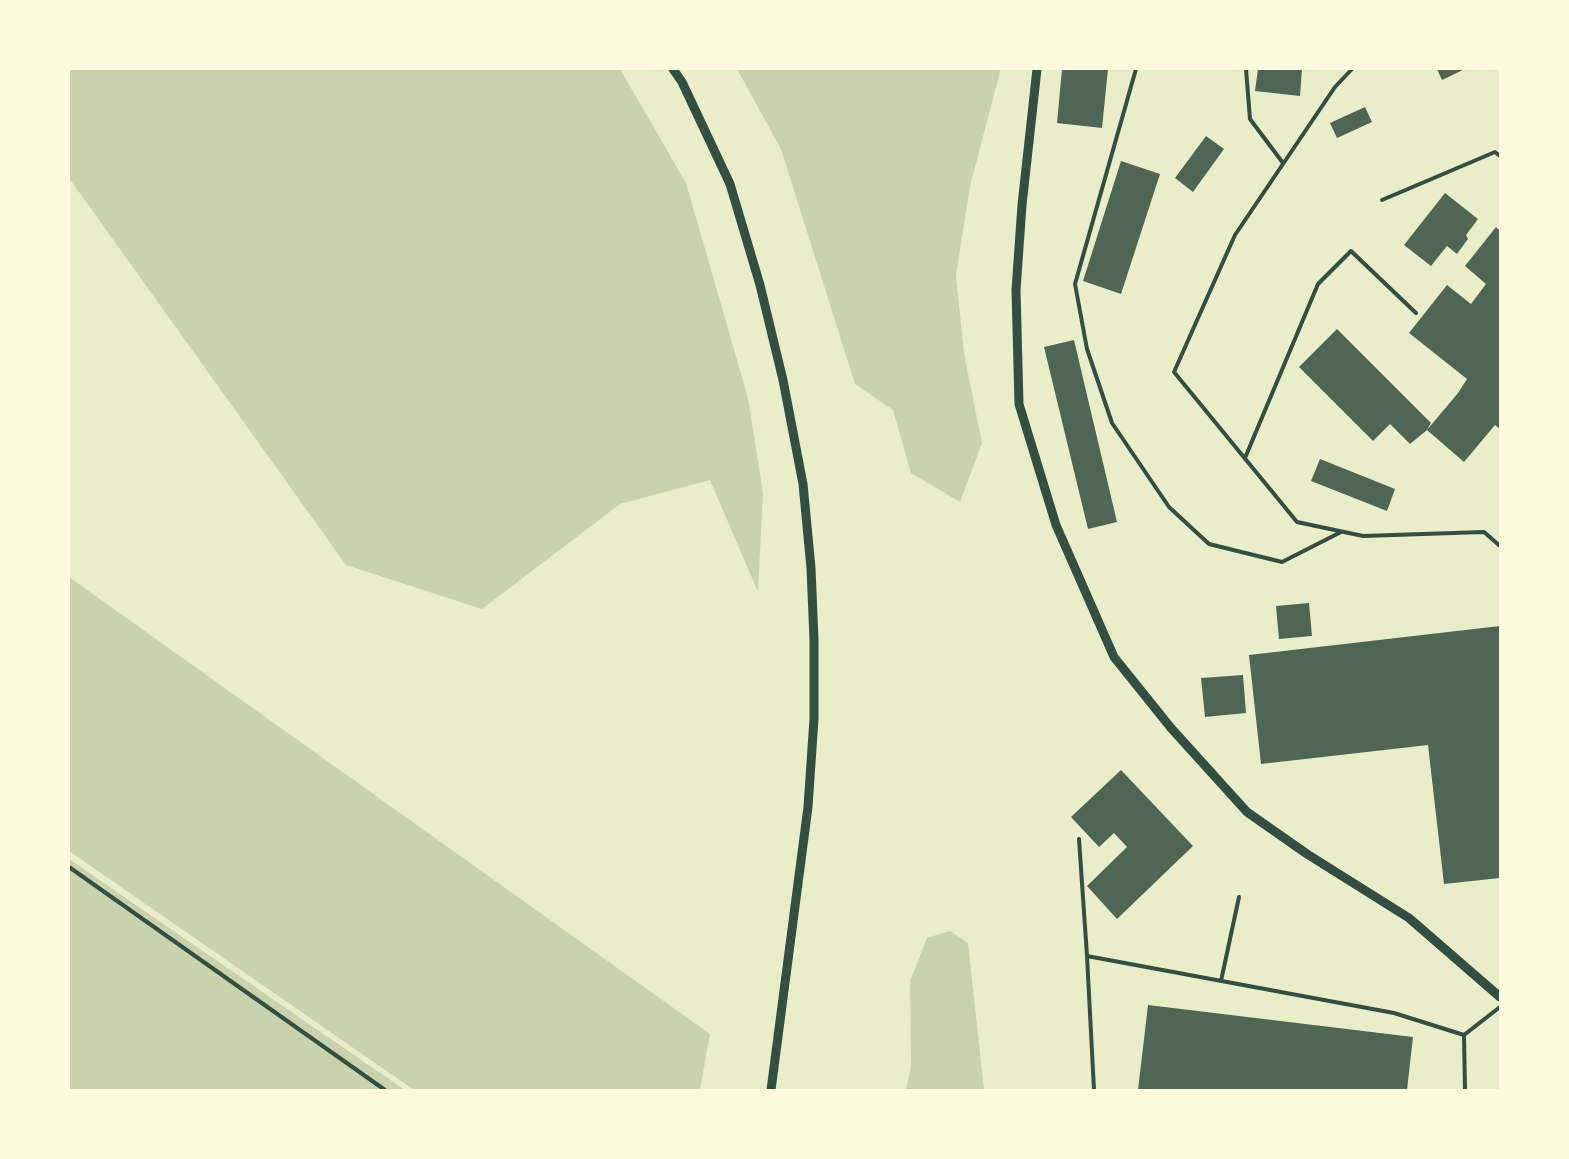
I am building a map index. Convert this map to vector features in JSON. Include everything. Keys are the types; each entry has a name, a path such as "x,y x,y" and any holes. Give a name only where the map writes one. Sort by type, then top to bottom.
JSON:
{"street":[{"path":"673,69 682,82 730,184 760,285 783,380 803,484 811,568 814,640 814,719 809,797 771,1090"},
{"path":"1037,69 1022,205 1016,290 1019,404 1056,524 1114,657 1171,728 1247,812 1307,854 1409,918 1500,997"}],"lane":[{"path":"1136,69 1075,284 1087,349 1112,423 1169,507 1209,544 1282,562 1341,532"},
{"path":"1246,69 1250,119 1283,164"},
{"path":"1352,69 1335,87 1235,235 1174,372 1297,522 1362,536 1484,532 1500,546"},
{"path":"1382,200 1495,152 1500,156"},
{"path":"1244,458 1318,284 1351,251 1416,313"},
{"path":"1079,839 1094,1090"},
{"path":"69,867 385,1090"},
{"path":"1220,981 1239,897"},
{"path":"1087,956 1394,1013 1464,1035"},
{"path":"1464,1035 1500,1007"},
{"path":"1464,1035 1465,1090"}],"green space":[{"path":"69,69 620,69 686,183 748,398 763,493 758,592 710,480 620,504 482,609 346,565 69,178"},
{"path":"737,69 1000,69 970,186 956,276 964,353 982,443 960,502 911,473 893,410 855,384 781,149"},
{"path":"69,577 710,1034 700,1090 414,1090 69,851"},
{"path":"69,859 405,1090 69,1090"},
{"path":"950,931 968,943 984,1090 906,1090 911,1067 910,981 927,938"}],"building":[{"path":"1062,69 1108,69 1102,128 1057,123"},
{"path":"1258,69 1302,69 1300,96 1255,91"},
{"path":"1437,69 1465,69 1442,80"},
{"path":"1365,107 1372,122 1337,138 1330,123"},
{"path":"1206,136 1224,149 1193,192 1175,178"},
{"path":"1121,161 1160,174 1121,294 1083,281"},
{"path":"1445,193 1478,219 1466,235 1468,239 1457,254 1447,246 1431,266 1404,245"},
{"path":"1496,227 1500,231 1500,429 1495,425 1464,462 1427,430 1458,393 1467,379 1409,333 1447,285 1471,304 1486,284 1465,266"},
{"path":"1337,329 1431,423 1427,430 1410,444 1390,424 1373,441 1299,367"},
{"path":"1074,340 1117,522 1088,529 1044,347"},
{"path":"1320,459 1395,489 1387,511 1311,481"},
{"path":"1309,603 1312,636 1279,639 1276,606"},
{"path":"1500,626 1500,878 1444,884 1428,745 1261,764 1249,655"},
{"path":"1243,675 1246,713 1205,717 1201,678"},
{"path":"1121,770 1193,846 1117,919 1087,886 1127,847 1114,833 1099,847 1071,817"},
{"path":"1148,1005 1413,1037 1407,1090 1138,1090"}]}
